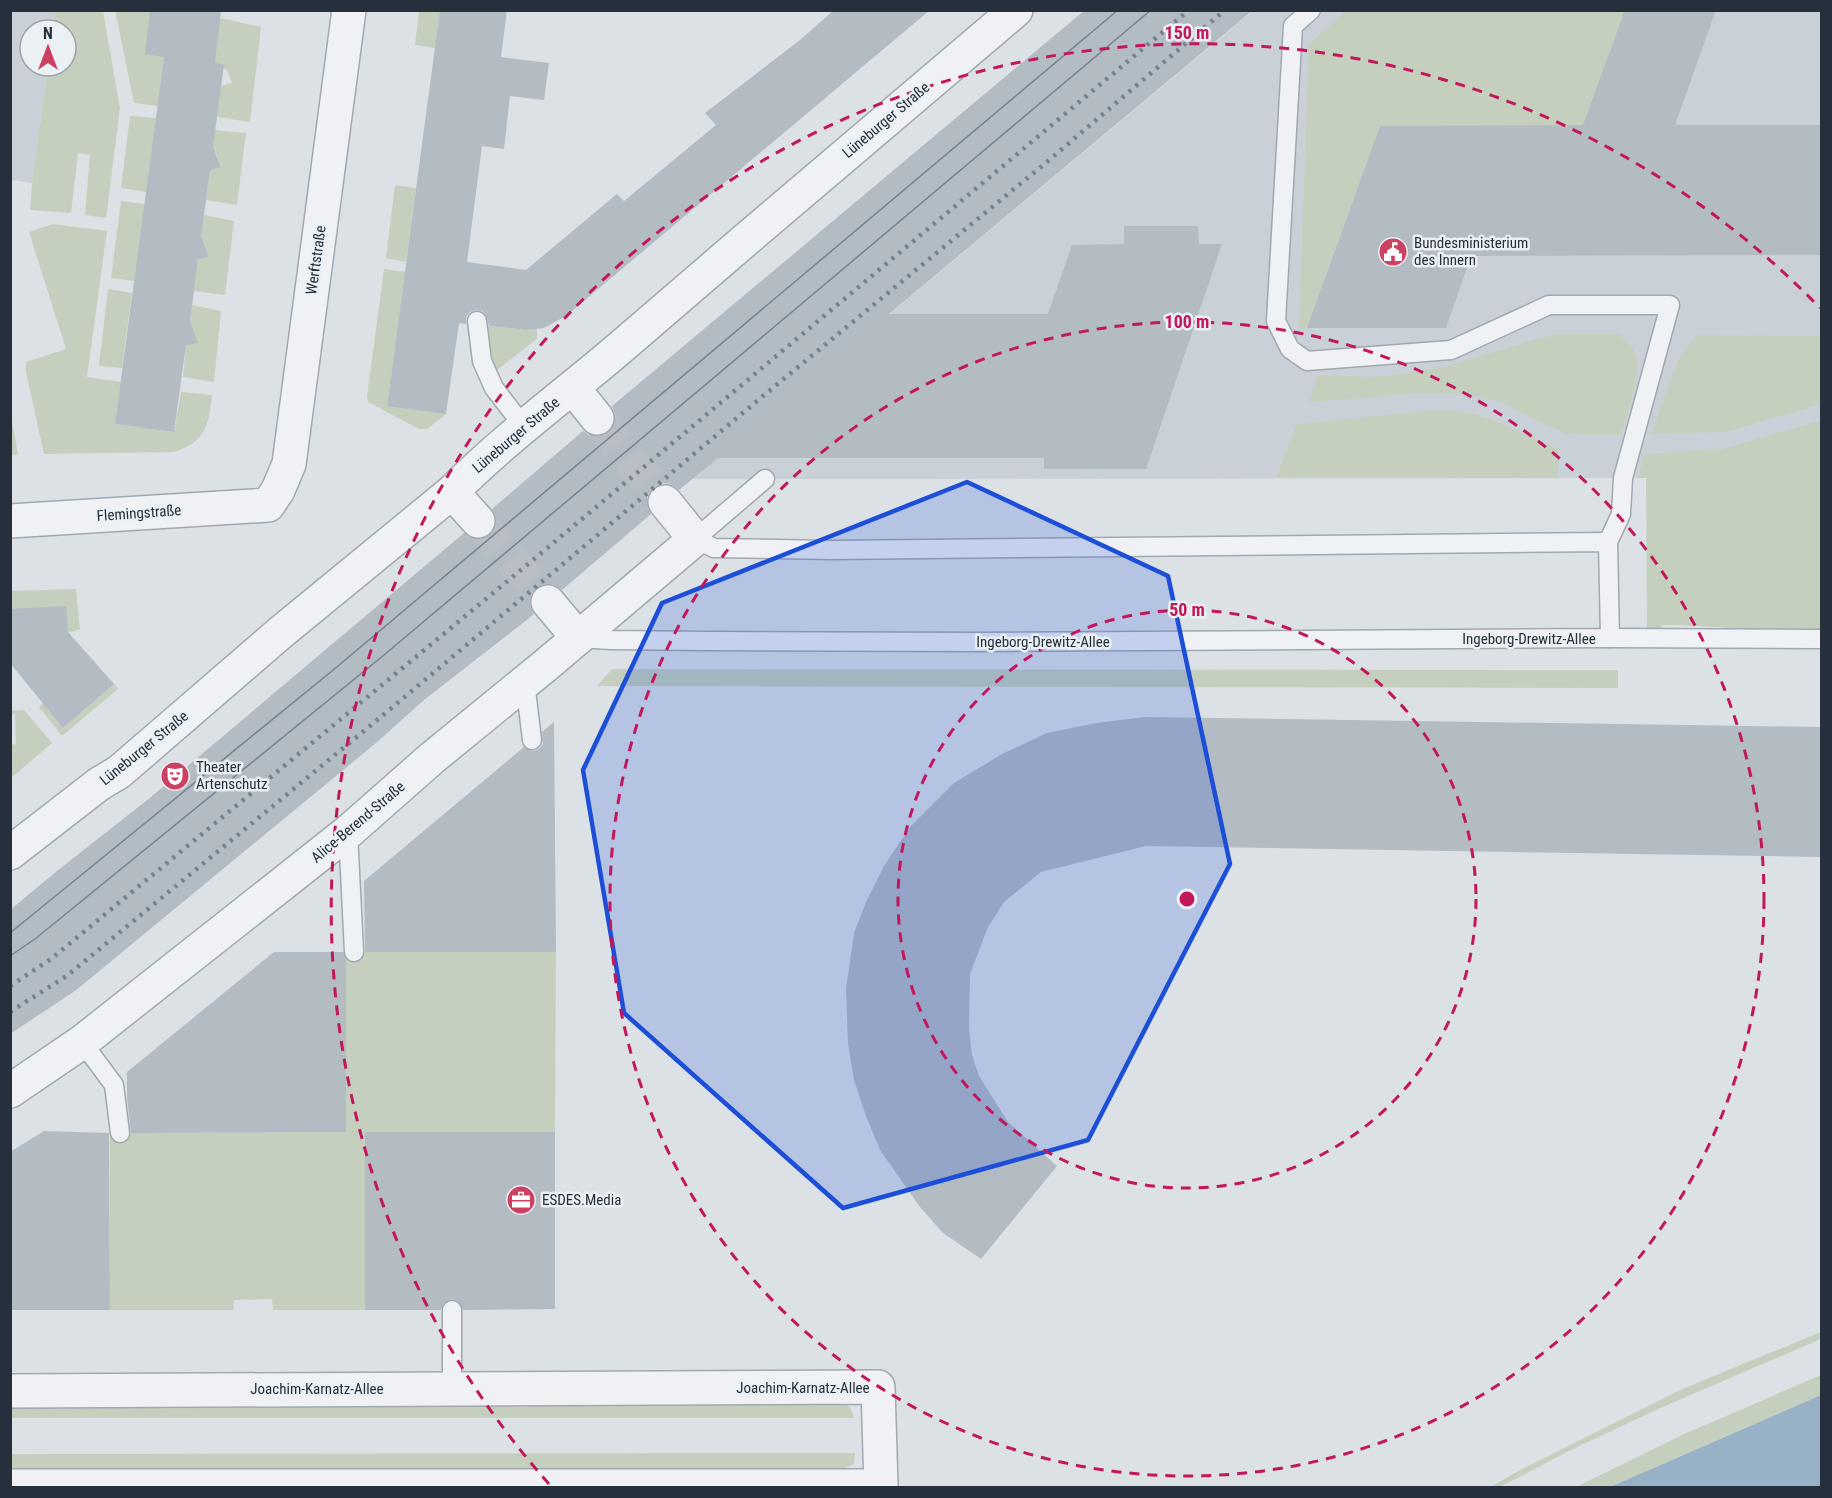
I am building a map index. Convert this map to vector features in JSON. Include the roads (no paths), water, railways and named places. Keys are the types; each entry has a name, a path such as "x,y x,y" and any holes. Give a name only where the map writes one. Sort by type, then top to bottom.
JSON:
{"street":[{"name":"Werftstraße","path":"268,505 278,490 289,464 349,10"},
{"name":"Lüneburger Straße","path":"10,853 99,784 119,772 280,633 452,492 475,468 573,388 1016,10"},
{"path":"573,388 597,418"},
{"path":"452,492 478,521"},
{"path":"665,502 695,539"},
{"name":"Flemingstraße","path":"10,521 268,505"},
{"name":"Alice-Berend-Straße","path":"10,1091 82,1042 348,832 432,758 695,539"},
{"path":"548,602 578,638"},
{"name":"Joachim-Karnatz-Allee","path":"10,1391 878,1387 881,1486 10,1486"}],"lane":[{"path":"765,479 695,539 714,548 832,550 1608,542 1621,514 1623,478 1670,305 1548,305 1450,350 1308,361 1290,349 1276,321 1293,26 1311,10"},
{"path":"477,321 482,361 502,399 524,427"},
{"name":"Ingeborg-Drewitz-Allee","path":"578,638 942,642 1610,638 1608,542"},
{"path":"1610,638 1821,639"},
{"path":"525,682 532,740"},
{"path":"348,832 354,952"},
{"path":"82,1042 114,1085 120,1133"},
{"path":"452,1310 452,1389"}],"water":[{"path":"1821,1395 1821,1487 1610,1487"}],"tunnel":[{"path":"597,418 665,502"},
{"path":"478,521 548,602"}],"tram line":[{"path":"10,933 332,671 1118,10"},
{"path":"10,956 35,939 384,655 1151,10"}],"railway":[{"path":"10,986 51,959 533,560 1189,10"},
{"path":"10,1012 68,975 376,721 763,396 1048,161 1225,10"}],"place":[{"name":"Bundesministerium des Innern","path":"1393,252"},
{"name":"Theater Artenschutz","path":"175,776"},
{"name":"ESDES.Media","path":"521,1200"}]}
